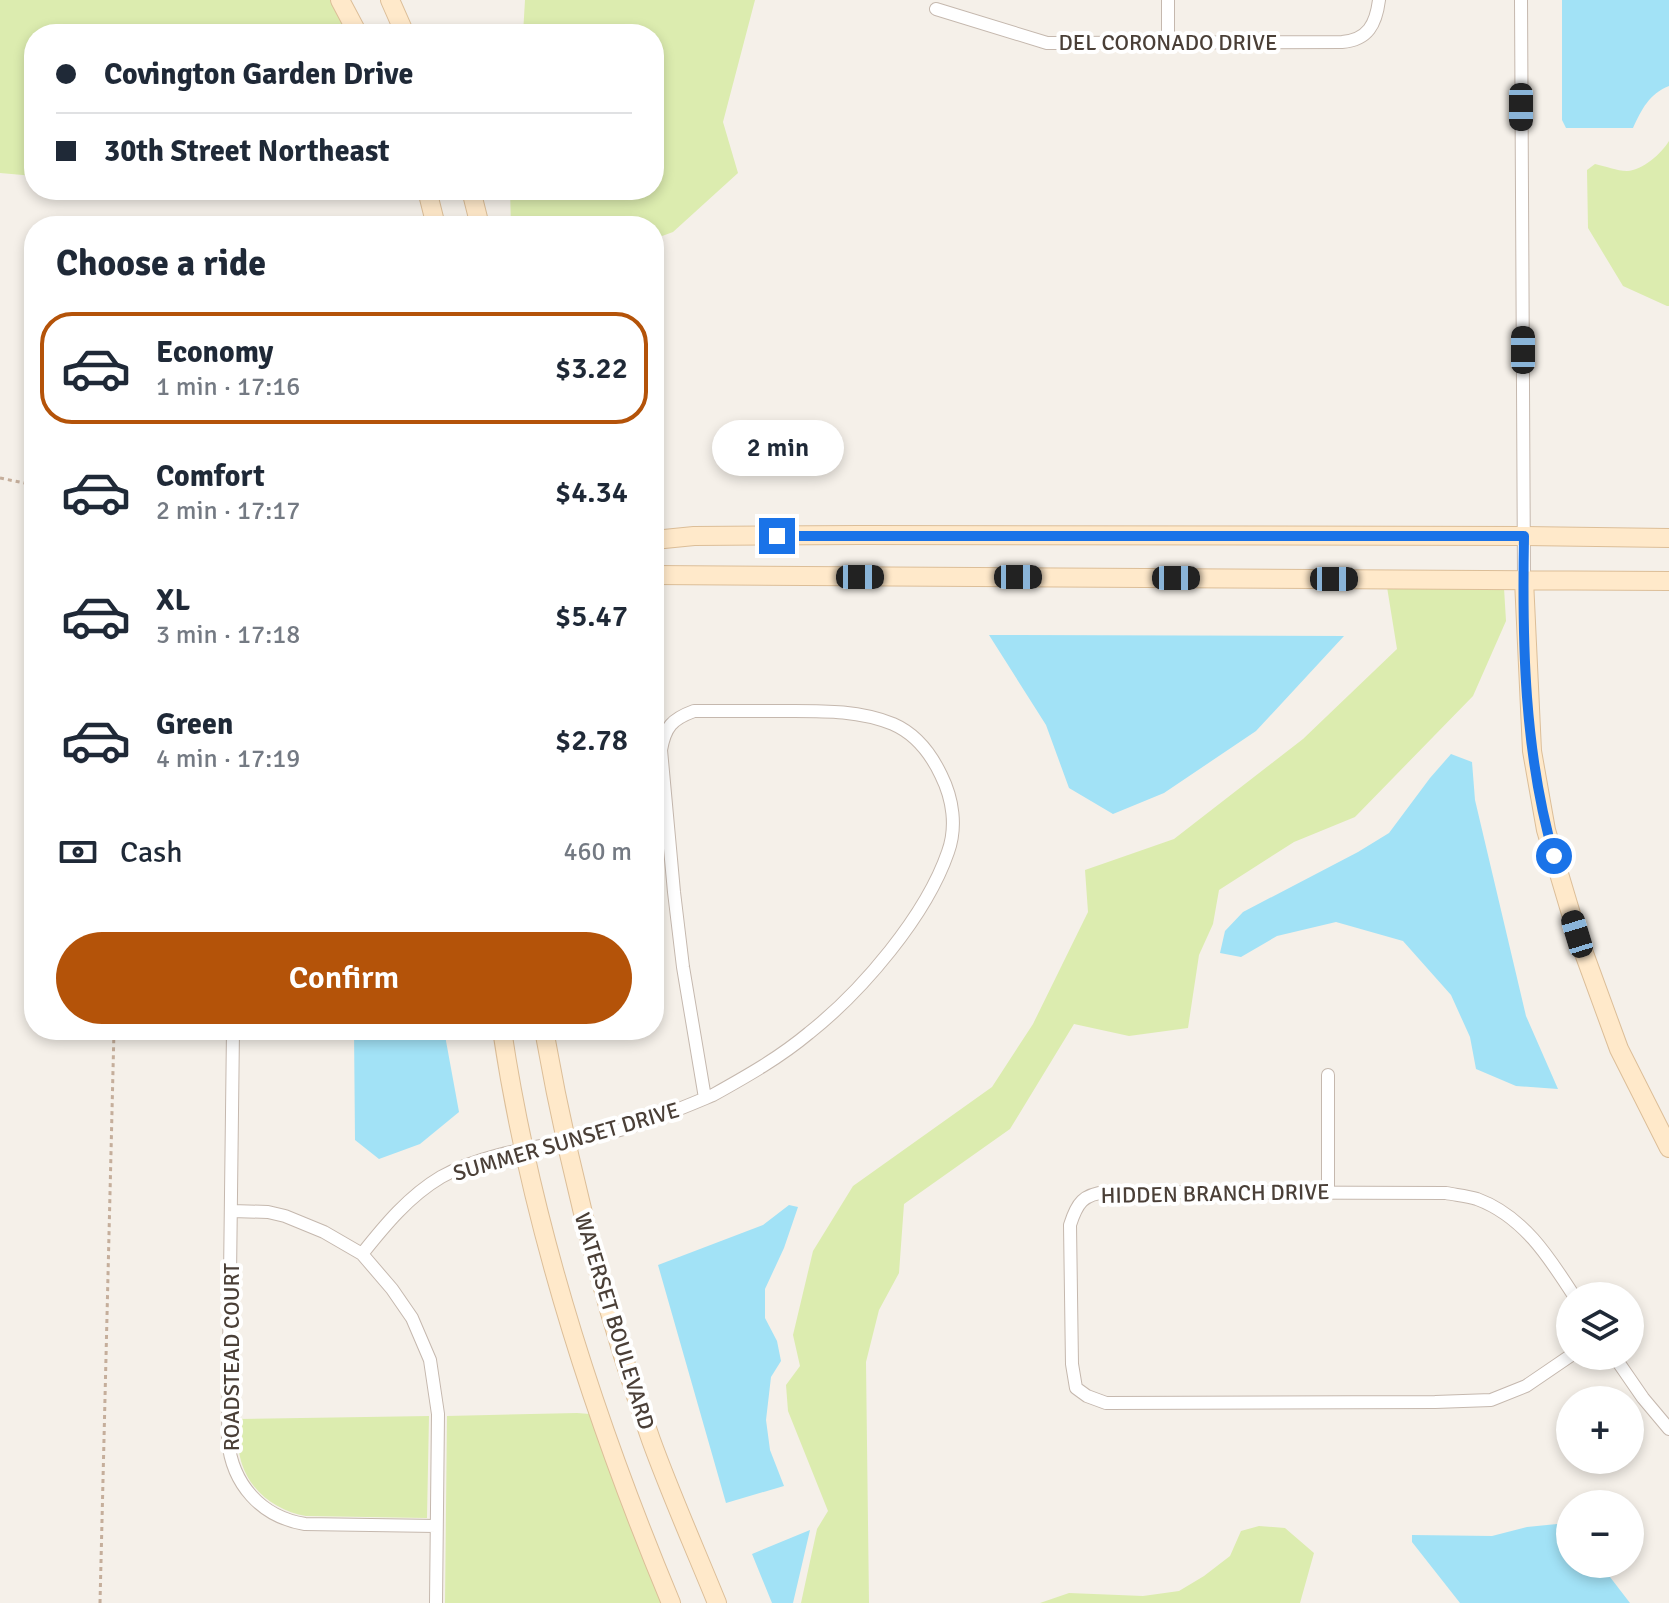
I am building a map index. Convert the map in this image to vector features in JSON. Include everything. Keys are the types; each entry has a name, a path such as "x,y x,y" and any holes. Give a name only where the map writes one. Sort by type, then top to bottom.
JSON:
{"street":[{"path":"340,0 353,24"},
{"path":"390,0 401,24"},
{"path":"1168,0 1168,42"},
{"name":"DEL CORONADO DRIVE","path":"936,9 1047,43 1354,41 1374,25 1379,0"},
{"path":"1521,0 1524,580 1532,751 1546,830 1577,934 1619,1049 1669,1148"},
{"path":"664,539 845,535 1669,538"},
{"path":"664,575 1669,581"},
{"name":"SUMMER SUNSET DRIVE","path":"362,1254 411,1198 442,1177 470,1165 620,1130 663,1116 767,1065 811,1032 867,978 908,925 933,886 949,850 952,806 932,756 916,739 895,725 864,714 829,711 694,711 678,717 664,733"},
{"name":"SUMMER SUNSET DRIVE","path":"664,785 683,967 705,1098"},
{"name":"ROADSTEAD COURT","path":"233,1040 228,1440 231,1462 245,1489 266,1509 290,1522 436,1526"},
{"name":"WATERSET BOULEVARD","path":"504,1040 525,1150 563,1299 621,1478 671,1603"},
{"name":"WATERSET BOULEVARD","path":"546,1040 580,1207 603,1290 652,1441 717,1603"},
{"path":"1328,1075 1328,1191"},
{"name":"HIDDEN BRANCH DRIVE","path":"1556,1366 1526,1386 1491,1400 1106,1403 1076,1388 1072,1364 1070,1225 1082,1200 1092,1194 1107,1192 1446,1193 1475,1198 1502,1211 1529,1233 1565,1282"},
{"path":"232,1211 285,1216 324,1232 362,1254 412,1318 430,1360 438,1414 436,1603"},
{"path":"1624,1370 1669,1429"}],"path":[{"path":"0,478 24,483"},
{"path":"100,1603 114,1040"}],"green space":[{"path":"0,0 340,0 353,24 24,24 24,175 0,173"},
{"path":"525,0 755,0 723,122 738,173 673,232 664,235 664,216 511,216 510,200 664,200 664,24 524,24"},
{"path":"1669,141 1667,306 1623,286 1588,228 1587,170 1595,164 1627,171 1639,168"},
{"path":"1387,587 1504,588 1506,621 1473,696 1355,817 1294,842 1219,890 1213,924 1199,955 1188,1028 1129,1036 1074,1024 1010,1129 904,1204 899,1273 879,1310 866,1362 869,1603 801,1603 817,1529 828,1511 788,1411 786,1385 800,1366 793,1335 813,1251 853,1186 992,1087 1033,1024 1088,912 1085,870 1174,839 1303,739 1397,649"},
{"path":"590,1414 661,1603 445,1603 447,1416"},
{"path":"429,1416 427,1518 306,1516 295,1513 264,1497 249,1479 240,1457 238,1419"},
{"path":"1259,1526 1285,1528 1314,1553 1300,1603 1040,1603 1069,1593 1143,1596 1179,1591 1230,1556 1241,1531"}],"water":[{"path":"1562,0 1669,0 1669,86 1651,98 1633,128 1566,128 1562,120"},
{"path":"989,635 1344,636 1256,731 1164,793 1113,814 1069,788 1046,725"},
{"path":"1451,754 1472,762 1475,800 1526,1016 1558,1089 1516,1086 1476,1069 1470,1037 1451,995 1403,941 1336,922 1277,936 1241,957 1220,953 1225,931 1243,912 1389,833"},
{"path":"354,1040 446,1040 459,1112 420,1144 379,1159 355,1140"},
{"path":"789,1205 798,1207 765,1289 765,1318 777,1341 781,1361 771,1377 766,1420 770,1450 784,1486 726,1503 658,1265 763,1225"},
{"path":"1556,1524 1556,1578 1611,1578 1630,1603 1460,1603 1412,1542 1412,1535 1492,1536 1527,1527"},
{"path":"810,1530 793,1603 772,1603 752,1554"}],"route":[{"path":"777,536 1524,536 1526,665 1532,751 1546,830 1554,856"}]}
